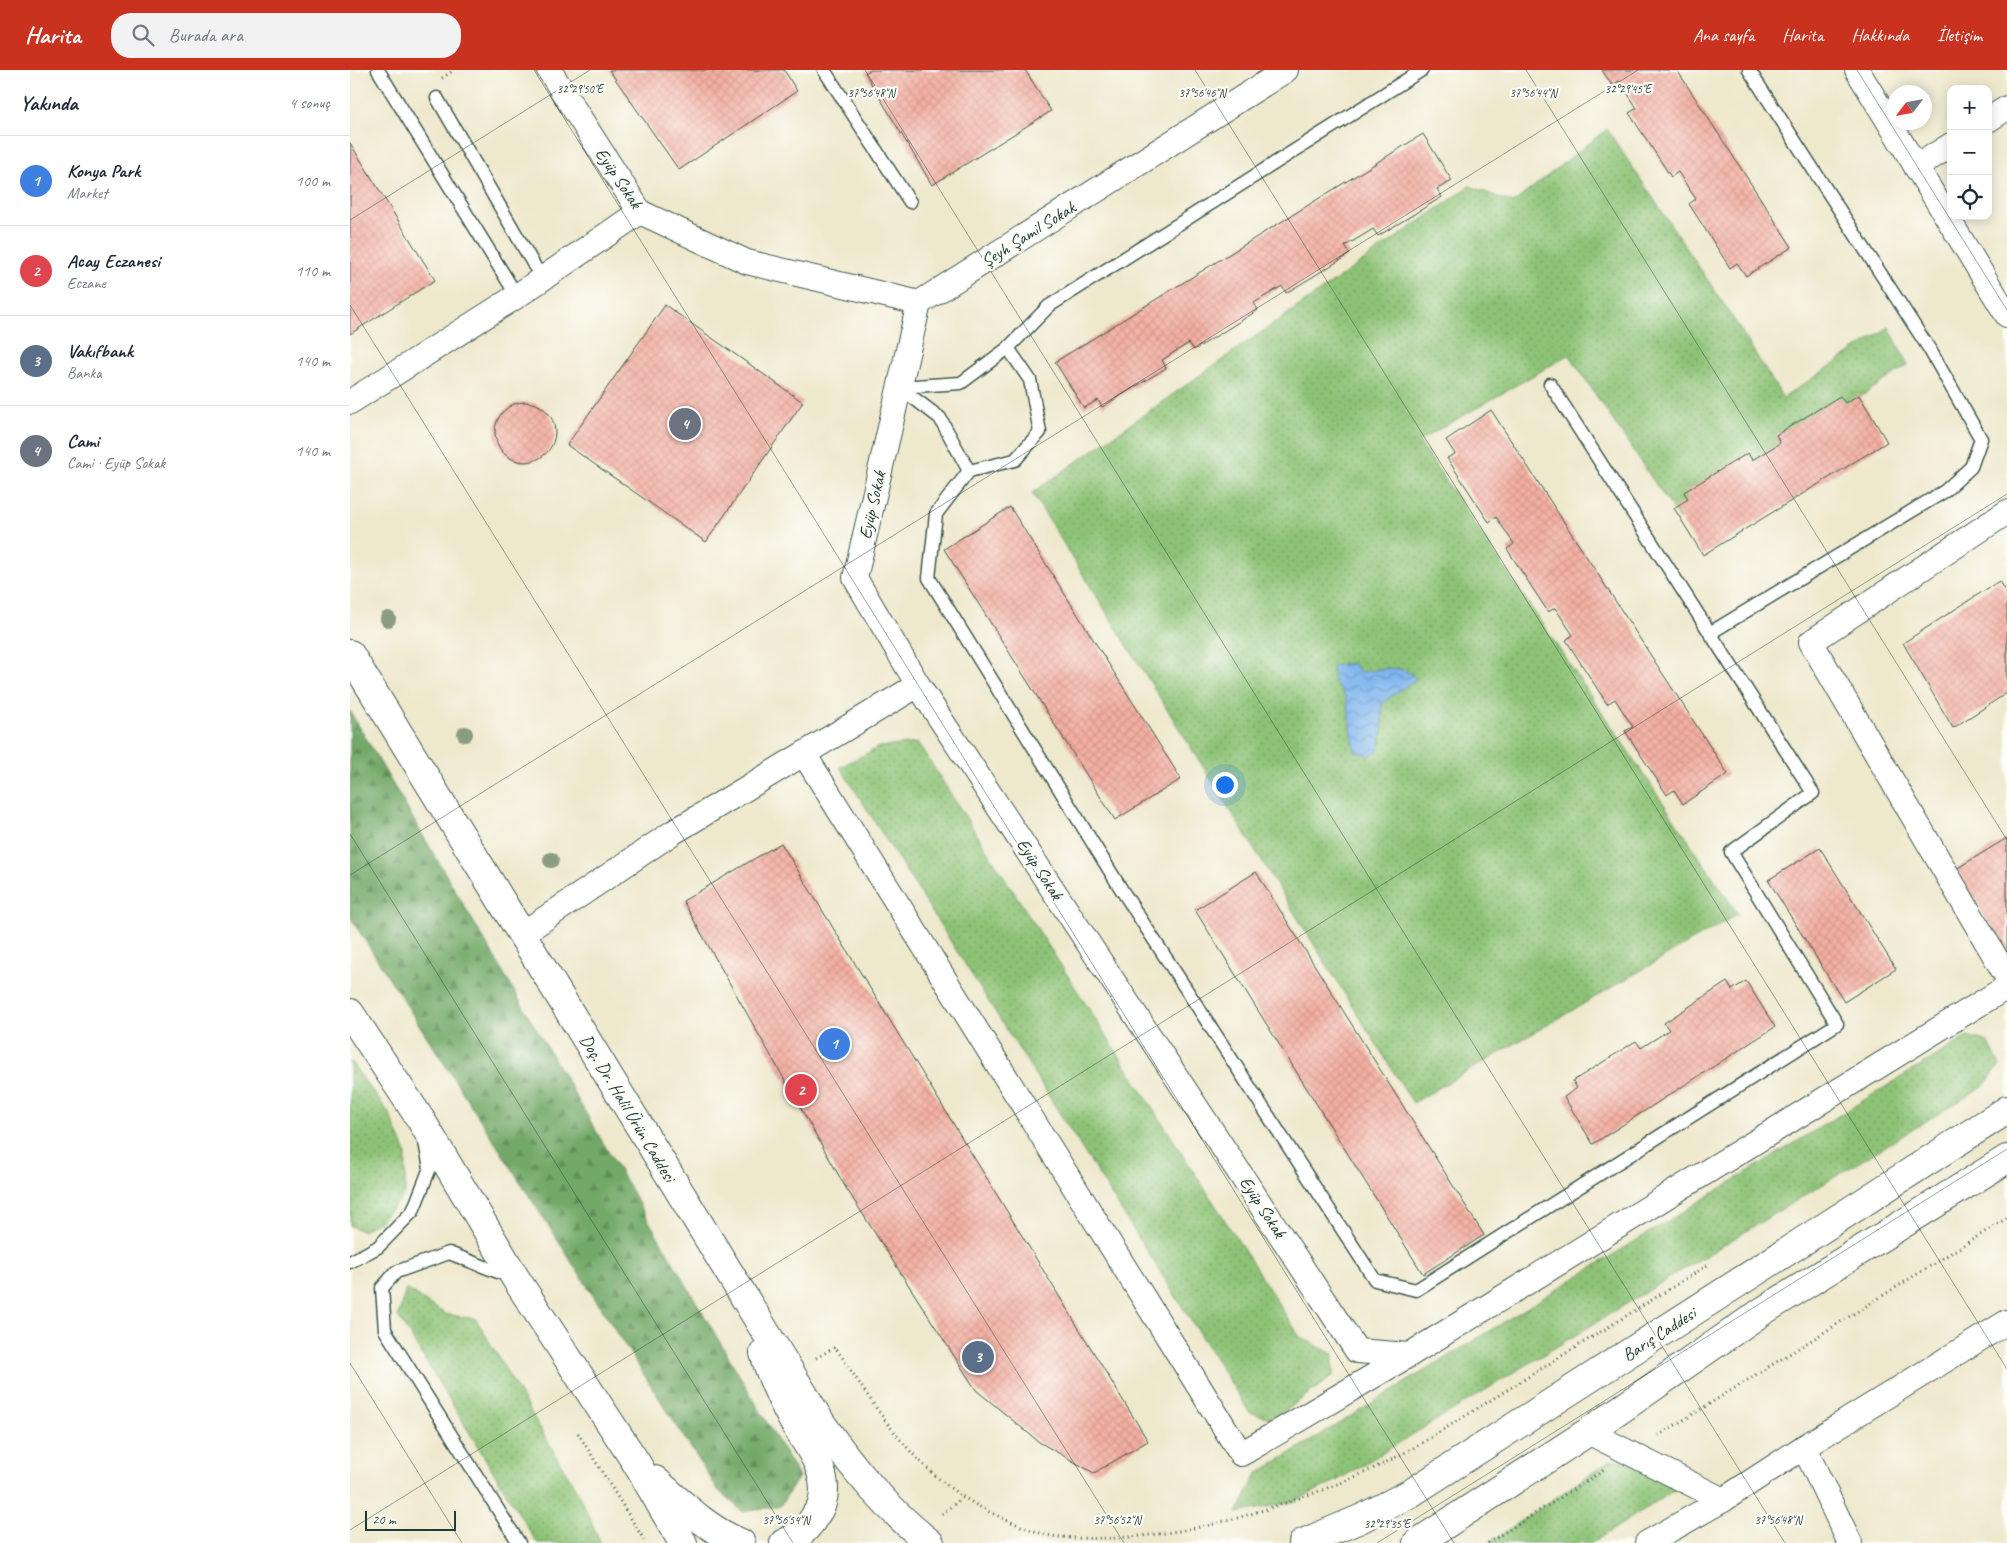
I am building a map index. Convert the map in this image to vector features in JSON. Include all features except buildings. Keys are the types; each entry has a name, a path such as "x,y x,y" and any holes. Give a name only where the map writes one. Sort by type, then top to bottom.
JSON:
{"main road":[{"name":"Doç. Dr. Halil Ürün Caddesi","path":"350,654 790,1374 852,1467 885,1503 930,1543"},
{"path":"350,1013 420,1120 516,1279 637,1464 683,1543"},
{"name":"Barış Caddesi","path":"1303,1543 1360,1519 1412,1493 2007,1110"},
{"path":"1417,1543 1588,1432 1763,1311 2007,1159"},
{"path":"753,1313 765,1356 777,1388 794,1423 814,1455 824,1479 822,1503 811,1524 792,1540 784,1543"},
{"path":"637,1464 702,1520 729,1539 741,1543"}],"street":[{"name":"Eyüp Sokak","path":"549,70 640,212 747,262 919,303 855,578 918,685 1358,1350 1409,1355"},
{"name":"Şeyh Şamil Sokak","path":"919,303 1286,70"},
{"path":"1857,70 2007,315"},
{"path":"1992,117 2007,108"},
{"path":"1916,167 1947,148"},
{"path":"350,402 517,296 640,212"},
{"path":"2007,512 1810,642 2007,977"},
{"path":"522,934 672,834 918,685"},
{"path":"804,754 1241,1454 1409,1355 2007,987"},
{"path":"1647,1543 1723,1500 1804,1446 2007,1322"},
{"path":"1588,1432 1723,1500"},
{"path":"1804,1446 1850,1543"}],"lane":[{"path":"378,70 517,296"},
{"path":"824,70 910,202"},
{"path":"900,387 960,383 1008,348 1049,306 1422,70"},
{"path":"1710,633 1945,491 1971,467 1981,439 1930,350 1749,70"},
{"path":"438,98 542,279"},
{"path":"1008,348 1030,380 1040,432 1015,460 969,471 936,514 929,578 1122,892 1375,1280 1416,1290 1837,1024 1731,852 1813,794 1550,384"},
{"path":"900,387 940,418 969,471"},
{"path":"350,1262 378,1247 413,1211 430,1168 420,1120"},
{"path":"516,1279 449,1253 396,1272 382,1288 385,1330 519,1543"}],"path":[{"path":"1488,1543 2007,1218"},
{"path":"790,1374 836,1347 896,1434 927,1468 963,1497 1005,1520 1052,1537 1092,1541 1135,1541 1243,1516 1326,1489 1382,1465 1425,1441 1712,1262"}],"green space":[{"path":"1607,129 1733,318 1783,398 1889,327 1908,365 1679,519 1569,355 1419,441 1738,914 1413,1103 1032,493 1470,186 1513,203"},
{"path":"350,711 799,1477 780,1506 743,1512 718,1490 350,917"},
{"path":"918,743 1300,1337 1333,1354 1333,1376 1274,1419 1249,1412 840,767 879,747"},
{"path":"1968,1036 1988,1042 2000,1065 1984,1086 1338,1480 1293,1502 1237,1513 1257,1474"},
{"path":"350,1061 389,1113 406,1153 405,1195 382,1219 363,1231 350,1226"},
{"path":"406,1289 445,1314 476,1319 577,1491 601,1543 537,1543 398,1316"},
{"path":"1611,1460 1637,1463 1676,1489 1592,1543 1489,1543"}],"water":[{"path":"1351,663 1361,672 1391,668 1405,670 1416,679 1382,705 1382,734 1379,750 1369,756 1355,751 1346,698 1334,681 1332,666"}],"place":[{"name":"Cami","path":"685,424"},
{"name":"Konya Park","path":"834,1044"},
{"name":"Acay Eczanesi","path":"801,1090"},
{"name":"Vakıfbank","path":"978,1357"}]}
